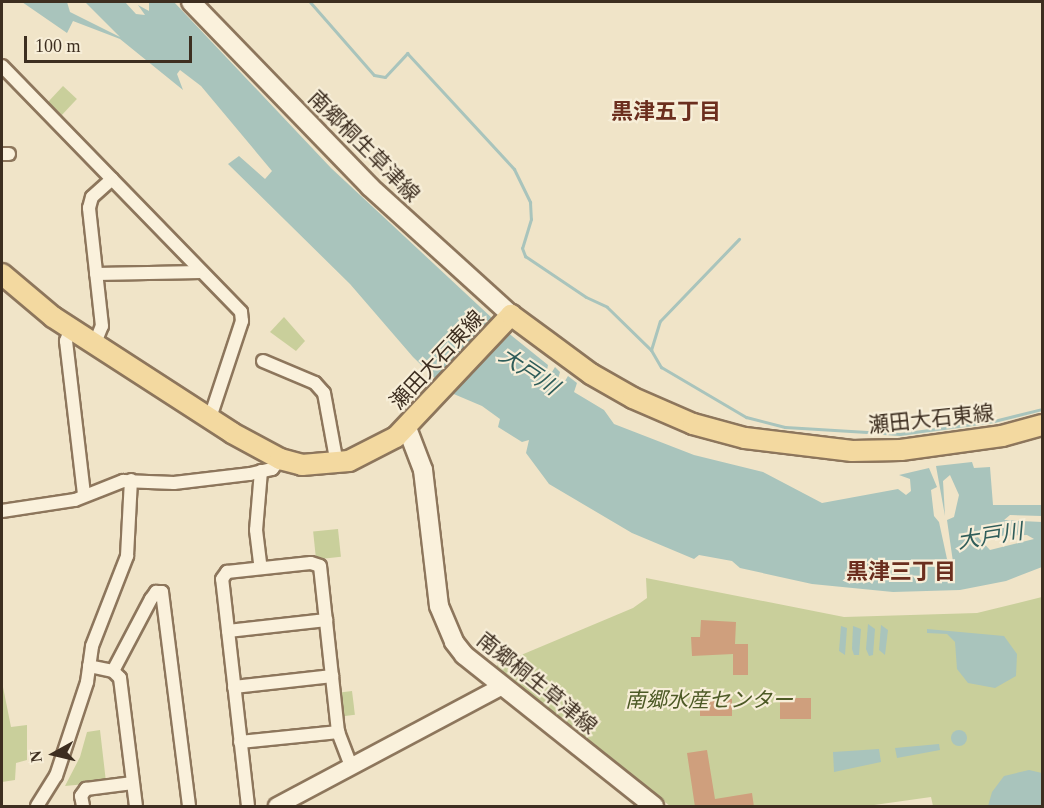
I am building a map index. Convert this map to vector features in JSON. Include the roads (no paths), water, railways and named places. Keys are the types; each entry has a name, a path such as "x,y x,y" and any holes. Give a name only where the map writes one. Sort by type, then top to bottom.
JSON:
{"main road":[{"name":"南郷桐生草津線","path":"191,2 370,187 508,319"},
{"name":"瀬田大石東線","path":"2,274 71,329 210,418 280,459 309,466 337,464 368,454 410,424 508,319 591,374 633,398 693,424 745,438 852,451 901,450 1002,436 1042,425"},
{"name":"南郷桐生草津線","path":"410,424 423,470 440,606 446,628 464,655 654,807"}],"street":[{"path":"2,66 241,312 242,321 210,418"},
{"path":"95,343 102,326 89,208 92,197 112,179"},
{"path":"96,274 201,272"},
{"path":"71,329 66,341 84,494"},
{"path":"263,361 315,383 324,393 337,464"},
{"path":"2,511 75,500 84,494 131,480 174,483 272,469 280,459"},
{"path":"261,471 256,530 261,568"},
{"path":"37,807 56,776 110,592 127,556 131,480"},
{"path":"248,807 222,579 227,572 311,563 320,566 338,732 350,764"},
{"path":"113,671 151,599 156,592 162,592 189,807"},
{"path":"228,631 326,620"},
{"path":"89,666 113,671 120,678 136,807"},
{"path":"234,687 332,676"},
{"path":"277,807 350,764 503,686"},
{"path":"240,742 338,732"},
{"path":"83,807 81,796 86,789 133,783"}],"water":[{"name":"大戸川","path":"22,2 67,2 70,12 120,37 85,2 125,2 136,14 145,15 138,5 149,11 149,2 174,2 331,168 507,332 548,365 547,370 552,372 555,367 560,372 558,379 562,386 568,376 577,383 574,392 604,410 614,424 694,455 763,472 822,503 898,489 906,495 911,491 910,479 899,475 929,468 937,487 931,490 934,516 939,522 947,559 953,562 947,520 954,517 959,495 950,475 943,481 945,516 936,466 972,462 974,468 990,467 993,505 1042,505 1042,516 1010,515 1004,520 1042,522 1042,567 1006,581 960,590 893,592 812,584 740,568 732,561 699,555 694,559 632,533 549,484 526,453 529,440 522,442 498,427 500,419 482,406 449,392 413,357 350,284 228,164 239,156 265,179 272,171 201,86 180,70 177,74 183,90 120,39 73,21 67,33","holes":["984,532 996,536 1027,535 1034,539 990,550 976,535"]},
{"path":"868,624 875,629 873,655 869,656 866,649"},
{"path":"881,625 888,630 885,655 879,650"},
{"path":"841,626 847,628 845,655 839,651"},
{"path":"853,626 861,629 859,655 854,655 852,649"},
{"path":"927,629 1004,636 1017,654 1016,676 995,688 968,683 957,669 955,642 947,634 927,633"},
{"path":"959,730 967,738 959,746 951,738"},
{"path":"939,744 940,750 897,758 895,748"},
{"path":"879,749 881,762 834,772 833,752"},
{"path":"1029,770 1042,773 1042,806 988,806 992,792 1004,776"}],"waterway":[{"path":"310,2 374,75 385,77 407,53 514,169 530,202 531,219 522,248 525,256 586,297 607,307 651,350 661,367 746,417 785,427 900,434 994,421 1042,409"},
{"path":"651,350 660,321 739,239"}],"district":[{"name":"黒津五丁目","path":"666,112"},
{"name":"黒津三丁目","path":"901,572"}],"park label":[{"name":"南郷水産センター","path":"709,700"}]}
